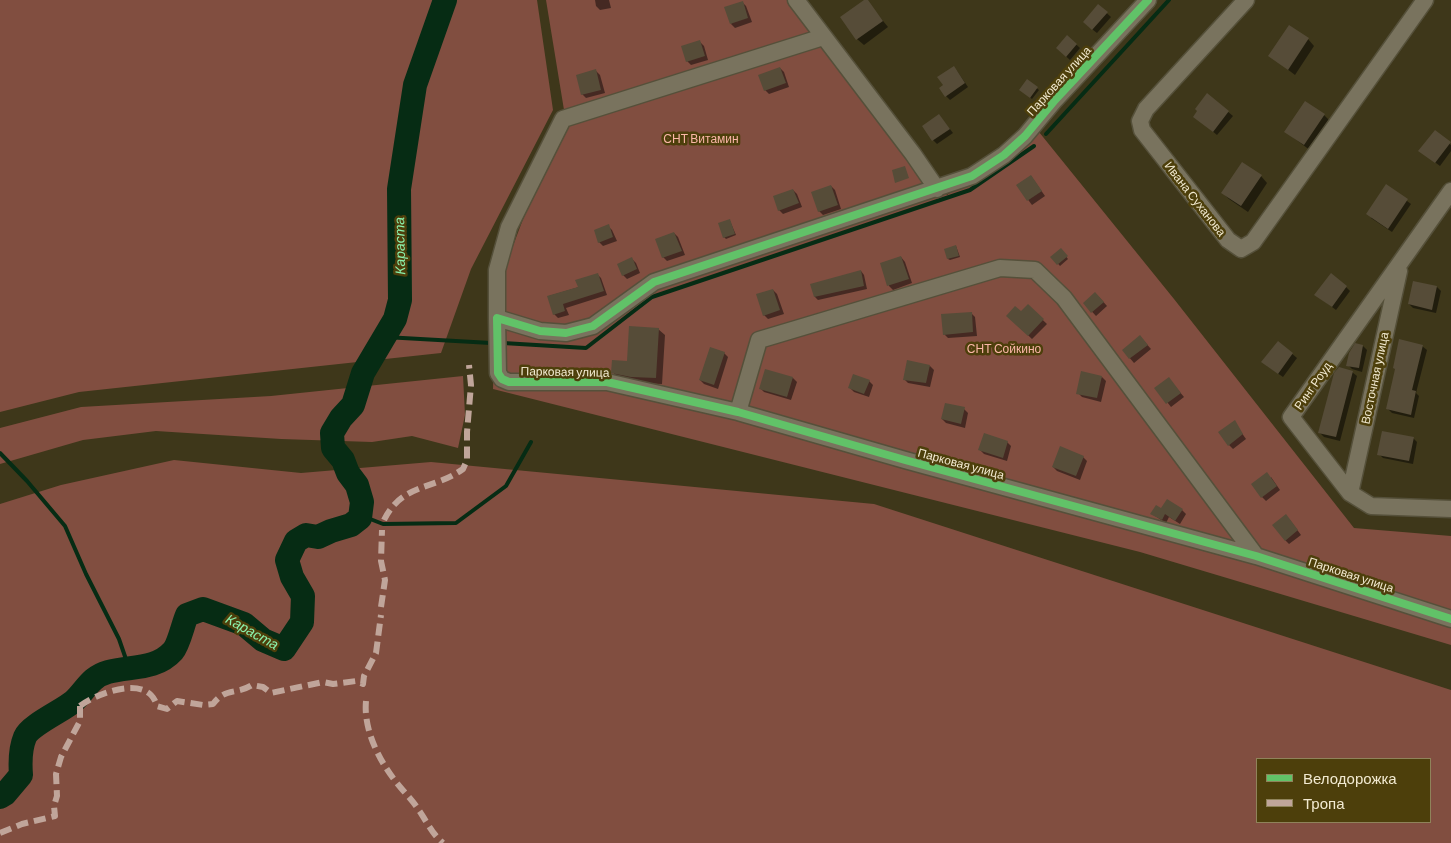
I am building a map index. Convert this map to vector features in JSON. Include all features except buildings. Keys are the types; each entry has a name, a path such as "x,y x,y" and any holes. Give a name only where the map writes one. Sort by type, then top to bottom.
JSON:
{"street":[{"path":"796,0 937,188"},
{"name":"Парковая улица","path":"1148,0 1055,100 1025,136 1004,155 972,176 654,282 593,326 566,333 540,331 497,318 498,373 502,379 509,382 607,382 738,412 905,460 1256,556 1451,619"},
{"name":"Ивана Суханова","path":"1246,0 1146,109 1140,121 1142,130 1228,240 1241,249 1252,242 1425,0"},
{"path":"497,318 497,270 509,227 563,119 823,37"},
{"name":"Ринг Роуд","path":"1451,192 1291,417 1350,494 1371,506 1451,509"},
{"name":"Восточная улица","path":"1350,494 1401,262"},
{"path":"738,412 759,340 1000,268 1035,270 1064,298 1256,556"}],"green space":[{"path":"0,0 537,0 553,110 471,269 441,353 79,392 0,412"},
{"name":"СНТ Сойкино","path":"546,0 805,0 859,70 947,195 1039,132 1174,299 1354,528 1451,536 1451,645 1140,552 493,389 496,291 564,110"},
{"path":"463,376 465,415 458,448 412,436 372,442 281,439 156,431 83,440 0,464 0,428 81,407 271,396"},
{"path":"174,460 301,473 431,462 874,504 1451,690 1451,843 0,843 0,504 61,485"}],"waterway":[{"name":"Караста","path":"0,797 5,794 21,775 21,751 28,732 74,701 92,680 102,674 151,664 166,657 175,648 187,615 203,609 244,624 263,640 284,649 302,622 303,596 292,577 287,560 296,541 306,535 318,537 351,525 360,518 362,502 357,485 348,473 343,460 333,448 332,433 341,418 353,405 363,373 395,319 400,300 399,189 415,85 445,0"},
{"path":"1046,134 1169,0"},
{"path":"503,343 586,348 652,297 970,190 1034,146"},
{"path":"385,337 491,343"},
{"path":"360,515 383,524 456,523 506,486 531,442"},
{"path":"0,453 27,481 65,526 86,574 119,639 129,668"}],"marked path":[{"path":"384,520 391,508 409,493 441,481 463,469 467,460 471,385 469,365"},
{"path":"381,607 385,580 381,561 382,530"},
{"path":"80,706 105,693 126,688 144,690 152,696 157,706 167,709 177,701 203,705 213,704 222,695 252,685 263,687 271,693 323,682 333,684 356,681 363,684 364,676 376,653 381,615"},
{"path":"366,701 368,725 375,748 394,779 443,843"},
{"path":"0,833 22,824 55,816 54,806 57,796 56,774 61,757 80,721 80,706 77,703"}],"cycle path":[{"path":"1148,0 1055,100 1025,136 1004,155 972,176 654,282 593,326 566,333 540,331 497,318 498,373 502,379 509,382 607,382 738,412 905,460 1256,556 1451,619"}],"park label":[{"name":"СНТ Витамин","path":"701,139"}]}
